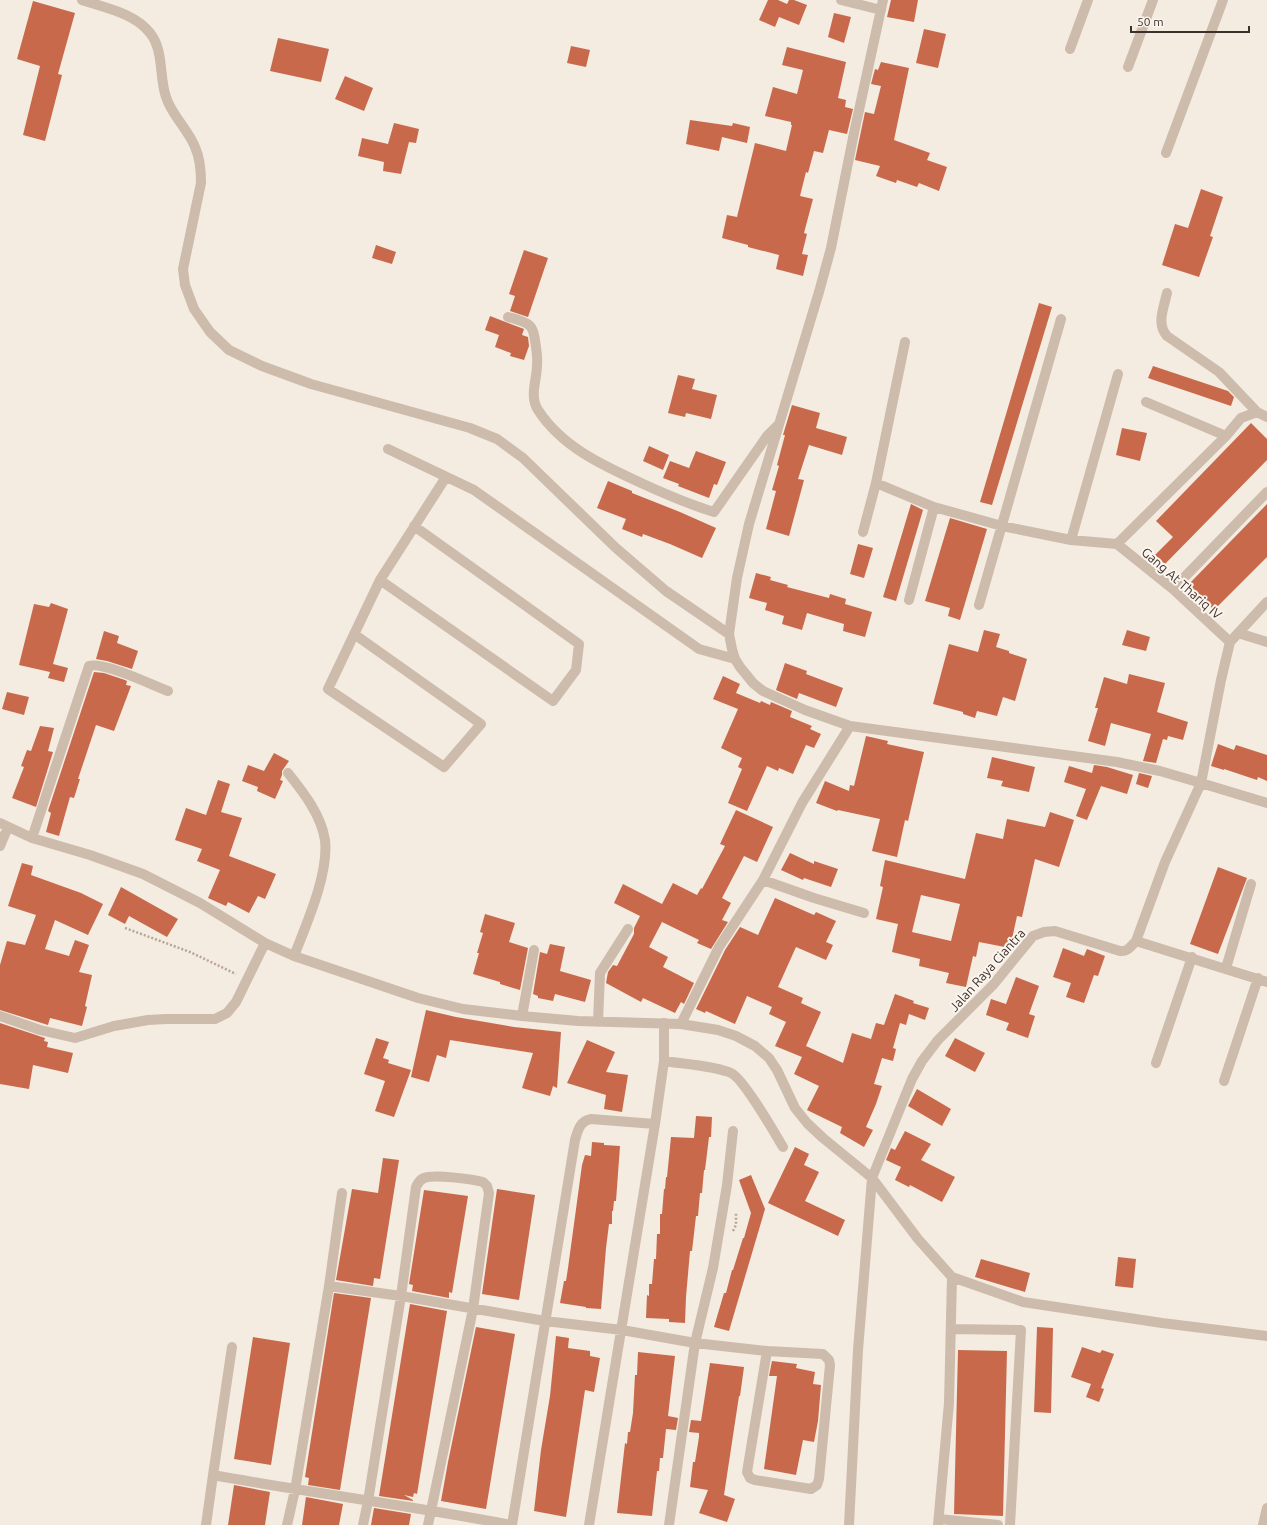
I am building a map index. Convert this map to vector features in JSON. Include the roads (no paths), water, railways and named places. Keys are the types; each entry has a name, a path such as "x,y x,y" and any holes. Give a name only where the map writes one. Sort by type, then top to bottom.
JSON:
{"street":[{"path":"82,0 125,15 143,26 151,33 155,41 166,96 171,109 195,147 201,169 201,183 183,269 185,285 194,309 210,332 229,350 262,366 311,384 470,428 497,439 523,458 616,548 666,591 729,634"},
{"path":"841,0 882,5 831,248 749,524 737,578 729,634 735,660 753,683 763,691 805,710 850,726 1117,762 1160,771 1267,803"},
{"path":"1070,49 1088,0"},
{"path":"1128,67 1153,0"},
{"path":"1166,153 1223,0"},
{"path":"1168,293 1161,320 1162,327 1167,336 1219,372 1257,412 1267,417"},
{"path":"508,316 526,324 533,331 537,365 534,386 534,403 554,430 581,453 688,504 714,512 767,436 779,424"},
{"path":"979,605 1061,319"},
{"path":"863,532 876,483 905,342"},
{"path":"1071,540 1118,374"},
{"path":"1146,402 1226,436"},
{"path":"876,483 934,507 1002,526 1071,540 1117,544 1226,436 1241,418 1257,412"},
{"path":"388,450 474,490 699,649 735,660"},
{"path":"354,634 481,724 444,767 328,689 354,634 380,580 446,477"},
{"path":"1173,590 1267,492"},
{"path":"909,600 934,507"},
{"path":"380,580 553,701 576,670 579,644 414,526"},
{"name":"Gang At Thariq IV","path":"1117,544 1173,590 1230,642"},
{"path":"1224,1081 1263,980 1136,940 1165,862 1200,783 1230,642 1267,602"},
{"path":"1238,633 1267,642"},
{"path":"32,838 89,666 97,665 122,672 168,691"},
{"path":"681,1024 719,947 763,880 802,803 850,726"},
{"path":"288,773 306,796 319,822 324,840 324,858 321,877 306,926 294,956"},
{"path":"0,846 4,825 32,838 90,855 143,874 200,903 265,943 294,956 418,998 463,1009 547,1019 635,1024 681,1024 718,1030 736,1036 755,1046 769,1058 777,1070 796,1108 807,1123 822,1138 872,1178 918,1239 952,1278 1023,1302 1162,1323 1267,1336"},
{"path":"763,880 814,898 864,913"},
{"path":"1226,968 1251,884"},
{"path":"598,1022 600,973 628,928"},
{"name":"Jalan Raya Ciantra","path":"872,1178 912,1079 922,1061 938,1040 993,985 1033,936 1044,932 1055,931 1123,951 1130,948 1136,940"},
{"path":"0,1016 40,1030 75,1038 114,1026 148,1020 212,1020 229,1012 236,1002 265,943"},
{"path":"522,1016 534,950"},
{"path":"1156,1063 1192,957"},
{"path":"589,1525 622,1330 630,1270 641,1219 664,1061 664,1023"},
{"path":"664,1061 722,1070 733,1074 743,1083 783,1147"},
{"path":"213,1476 430,1510 511,1525 576,1140 582,1123 591,1119 655,1124"},
{"path":"669,1525 696,1343 714,1268 734,1132"},
{"path":"363,1525 368,1501 416,1187 418,1182 423,1178 434,1176 485,1183 488,1193 473,1310 428,1525"},
{"path":"849,1525 858,1350 872,1178"},
{"path":"287,1525 295,1490 329,1286 342,1193"},
{"path":"952,1278 949,1403 939,1522 998,1525"},
{"path":"329,1286 400,1296 545,1322 622,1330 696,1343 767,1351 819,1353 829,1360 819,1479 816,1485 811,1489 755,1480 750,1478 746,1472 767,1351"},
{"path":"951,1329 1021,1330 1010,1525"},
{"path":"206,1525 232,1348"},
{"path":"1263,1525 1267,1512"}]}
